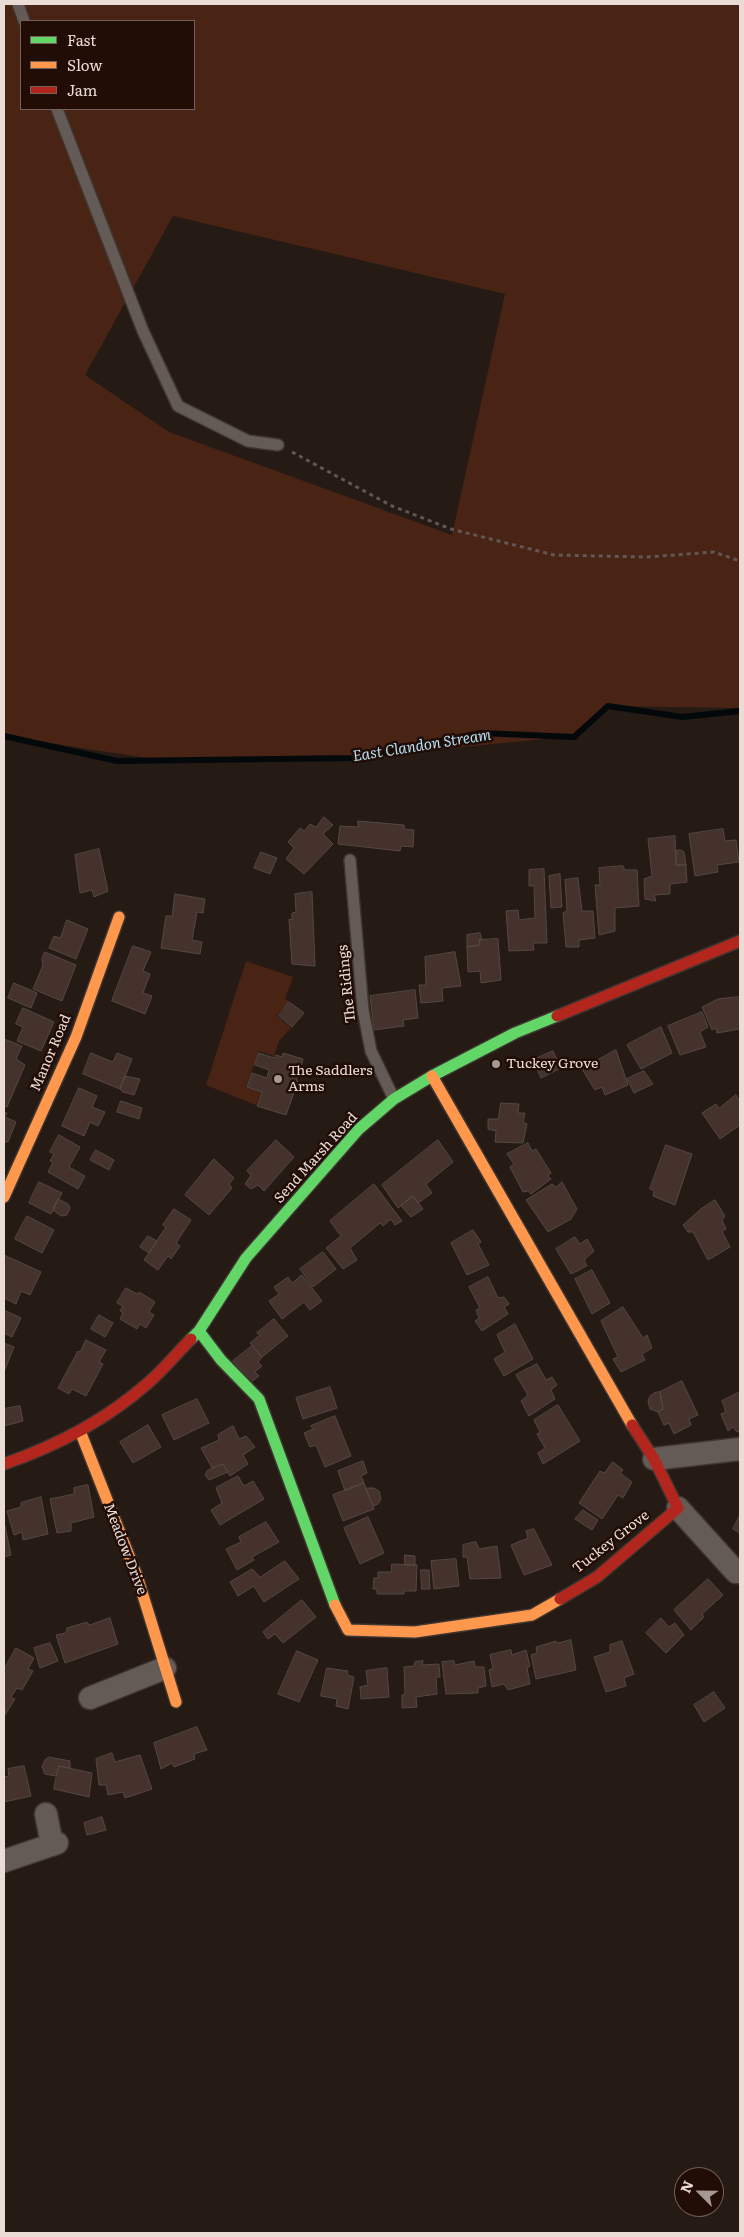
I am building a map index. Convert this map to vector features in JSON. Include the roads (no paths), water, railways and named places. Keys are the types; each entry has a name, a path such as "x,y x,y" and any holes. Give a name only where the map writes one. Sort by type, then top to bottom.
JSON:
{"street":[{"name":"Manor Road","path":"4,1197 76,1037 119,918"},
{"name":"Send Marsh Road","path":"4,1464 30,1455 80,1431 99,1420 148,1383 199,1331 246,1258 359,1129 394,1099 432,1076 516,1033 740,942"},
{"path":"432,1076 534,1252 584,1344 654,1459 678,1508 736,1572 740,1572"},
{"name":"Tuckey Grove","path":"199,1331 221,1360 259,1399 336,1608 348,1630 415,1632 532,1614 596,1577 678,1508"},
{"name":"Meadow Drive","path":"80,1431 137,1576 176,1702"},
{"path":"654,1459 740,1449"},
{"path":"90,1698 165,1668"},
{"path":"4,1861 54,1844 46,1814"}],"lane":[{"path":"18,4 24,20"},
{"path":"57,110 143,331 178,406 248,441 278,445"},
{"name":"The Ridings","path":"350,860 363,1010 371,1051 394,1099"}],"waterway":[{"name":"East Clandon Stream","path":"4,736 117,761 353,758 481,733 574,737 608,706 682,717 740,711"}],"place":[{"name":"Tuckey Grove","path":"496,1064"},
{"name":"The Saddlers Arms","path":"278,1079"}]}
